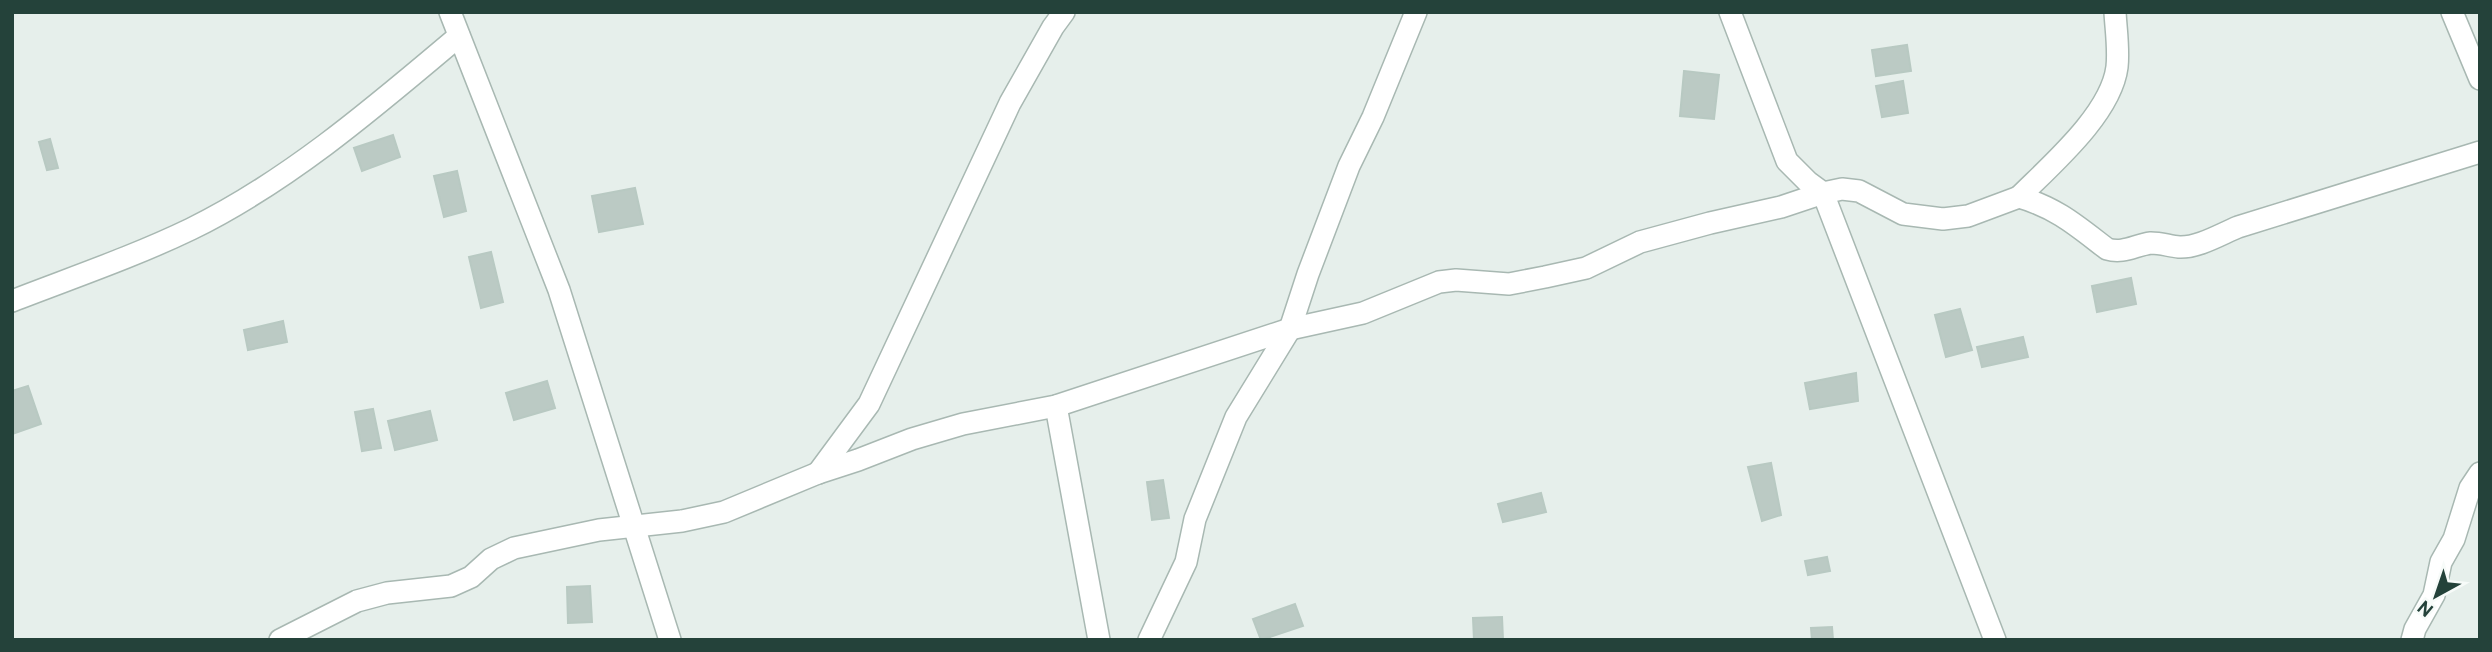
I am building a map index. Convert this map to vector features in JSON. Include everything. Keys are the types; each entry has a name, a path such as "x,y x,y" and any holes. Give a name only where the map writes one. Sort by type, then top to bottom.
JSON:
{"street":[{"path":"450,12 559,290 670,640"},
{"path":"818,473 869,404 1010,103 1064,12"},
{"path":"1149,640 1185,562 1195,519 1236,417 1290,329 1349,166 1373,117 1416,12"},
{"path":"1730,12 1787,161 1822,192 1995,640"},
{"path":"280,640 357,601 387,593 451,586 471,577 491,559 514,548 599,530 682,521 724,512 818,473 912,439 950,428 1056,406 1290,329 1363,313 1438,282 1456,279 1509,284 1586,268 1640,242 1781,207 1822,192 1842,189 1859,191 1903,214 1943,219 1968,216 2020,197 2097,114 2117,68 2115,12"},
{"path":"2452,12 2480,79"},
{"path":"12,301 191,229 281,176 395,90 459,36"},
{"path":"2020,197 2059,212 2108,249 2116,252 2151,243 2167,243 2180,247 2480,152"},
{"path":"1056,406 1099,640"},
{"path":"2412,640 2415,629 2434,595 2441,562 2454,539 2470,488 2480,473"}],"building":[{"path":"1907,45 1911,71 1876,76 1872,50"},
{"path":"1684,71 1719,75 1714,119 1680,116"},
{"path":"1903,81 1908,113 1882,117 1876,86"},
{"path":"393,135 400,157 362,171 354,148"},
{"path":"50,139 58,168 47,170 39,142"},
{"path":"457,171 466,211 444,217 434,176"},
{"path":"635,188 643,224 599,232 592,196"},
{"path":"491,252 503,302 481,308 469,257"},
{"path":"2131,278 2136,304 2097,312 2092,286"},
{"path":"1960,309 1972,350 1946,357 1935,315"},
{"path":"283,321 287,342 248,350 244,330"},
{"path":"2023,337 2028,357 1982,367 1977,347"},
{"path":"1856,373 1858,401 1810,409 1805,383"},
{"path":"547,381 555,408 514,420 506,393"},
{"path":"28,386 41,424 12,434 12,391"},
{"path":"373,409 381,448 362,451 355,412"},
{"path":"430,411 437,440 395,450 388,421"},
{"path":"1771,463 1781,515 1762,521 1748,467"},
{"path":"1163,480 1169,518 1152,520 1147,482"},
{"path":"1541,493 1546,512 1503,522 1498,504"},
{"path":"1827,557 1830,571 1808,575 1805,561"},
{"path":"590,586 592,622 568,623 567,587"},
{"path":"1295,604 1303,626 1261,640 1253,619"},
{"path":"1502,617 1503,640 1474,640 1473,618"},
{"path":"1832,627 1833,640 1812,640 1811,628"}]}
